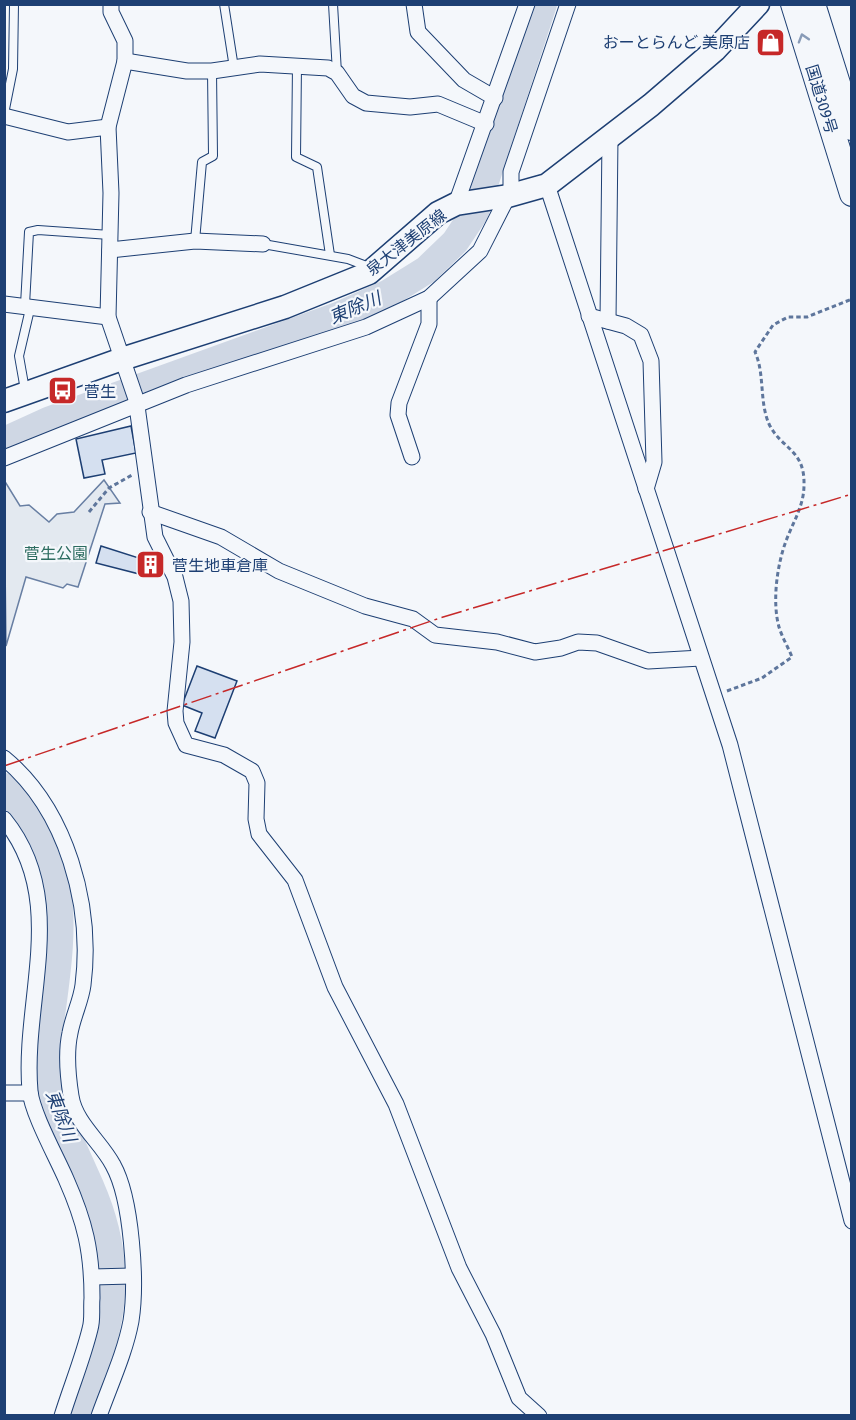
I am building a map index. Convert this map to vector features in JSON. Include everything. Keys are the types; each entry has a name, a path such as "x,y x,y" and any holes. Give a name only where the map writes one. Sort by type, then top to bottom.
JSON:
{"highway":[{"name":"国道309号","path":"793,4 852,194"},
{"name":"国道309号","path":"813,4 852,128"}],"main road":[{"name":"泉大津美原線","path":"4,401 123,364 285,307 351,281 373,269 438,213 460,203 505,196 547,185 651,105 715,50 758,4"}],"street":[{"path":"111,4 111,12 125,41 125,61 108,127 110,242 108,317 137,402 154,537 175,577 181,601 182,642 175,711 176,723 186,745 224,755 252,771 257,783 256,819 259,834 295,880 335,987 396,1104 459,1268 493,1334 519,1398 539,1416"},
{"path":"414,4 418,32 464,80 495,98"},
{"path":"460,203 527,4"},
{"path":"4,458 137,402 366,327 429,298 480,251 505,196 568,4"},
{"path":"125,61 187,71 212,71 260,64 328,68 337,73 353,96 366,102 410,107 438,104 486,124"},
{"path":"4,115 68,132 108,127"},
{"path":"608,321 610,137"},
{"path":"547,185 730,745 852,1221"},
{"path":"110,242 195,241 263,244"},
{"path":"412,457 398,415 399,403 429,324 429,298"},
{"path":"4,304 108,317"},
{"path":"589,316 626,326 641,335 651,361 654,462 646,490"},
{"path":"150,512 220,537 290,576 365,606 413,619 435,635 496,642 535,652 561,648 578,642 597,643 648,661 701,658"},
{"path":"4,758 40,797 60,829 75,872 83,926 83,985 69,1034 71,1099 85,1126 114,1166 129,1219 134,1293 130,1323 99,1416"},
{"path":"4,819 19,837 31,868 40,906 39,971 30,1031 30,1093 81,1212 89,1241 92,1277 91,1327 62,1416"},
{"path":"4,1094 30,1093"},
{"path":"92,1277 132,1276"}],"lane":[{"path":"4,115 13,69 14,4"},
{"path":"224,4 234,68"},
{"path":"333,4 337,73"},
{"path":"297,65 297,157 316,167 330,255"},
{"path":"195,241 202,162 213,156 212,71"},
{"path":"26,393 19,356 27,307 29,232 38,230 110,242"},
{"path":"263,244 330,255 373,269"}],"path":[{"path":"714,696 762,678 792,657 779,628 777,613 779,566 786,541 798,517 804,486 802,463 770,426 764,409 759,360 755,352 772,325 788,317 807,317 852,299"},
{"path":"89,512 109,488 146,467"}],"green space":[{"name":"菅生公園","path":"4,480 20,506 29,505 49,522 57,514 74,512 104,480 120,503 105,504 78,587 67,584 63,588 26,577 6,646"}],"building":[{"path":"131,426 136,453 102,460 105,474 84,478 76,439"},
{"path":"101,546 142,559 151,577 96,563"},
{"name":"菅生地車倉庫","path":"152,554 161,571 151,577 142,559"},
{"path":"197,666 237,681 215,738 195,731 202,713 182,705"}],"waterway":[{"name":"東除川","path":"4,441 48,421 338,316 389,293 426,270 455,242 475,212 543,4"},
{"name":"東除川","path":"4,787 26,813 41,838 51,864 57,891 59,946 47,1049 48,1090 90,1186 102,1218 109,1247 111,1275 106,1328 82,1416"}],"power":[{"path":"4,766 440,618 852,494"}],"place":[{"name":"おーとらんど 美原店","path":"771,42"},
{"name":"菅生","path":"63,391"},
{"name":"菅生地車倉庫","path":"151,565"}]}
